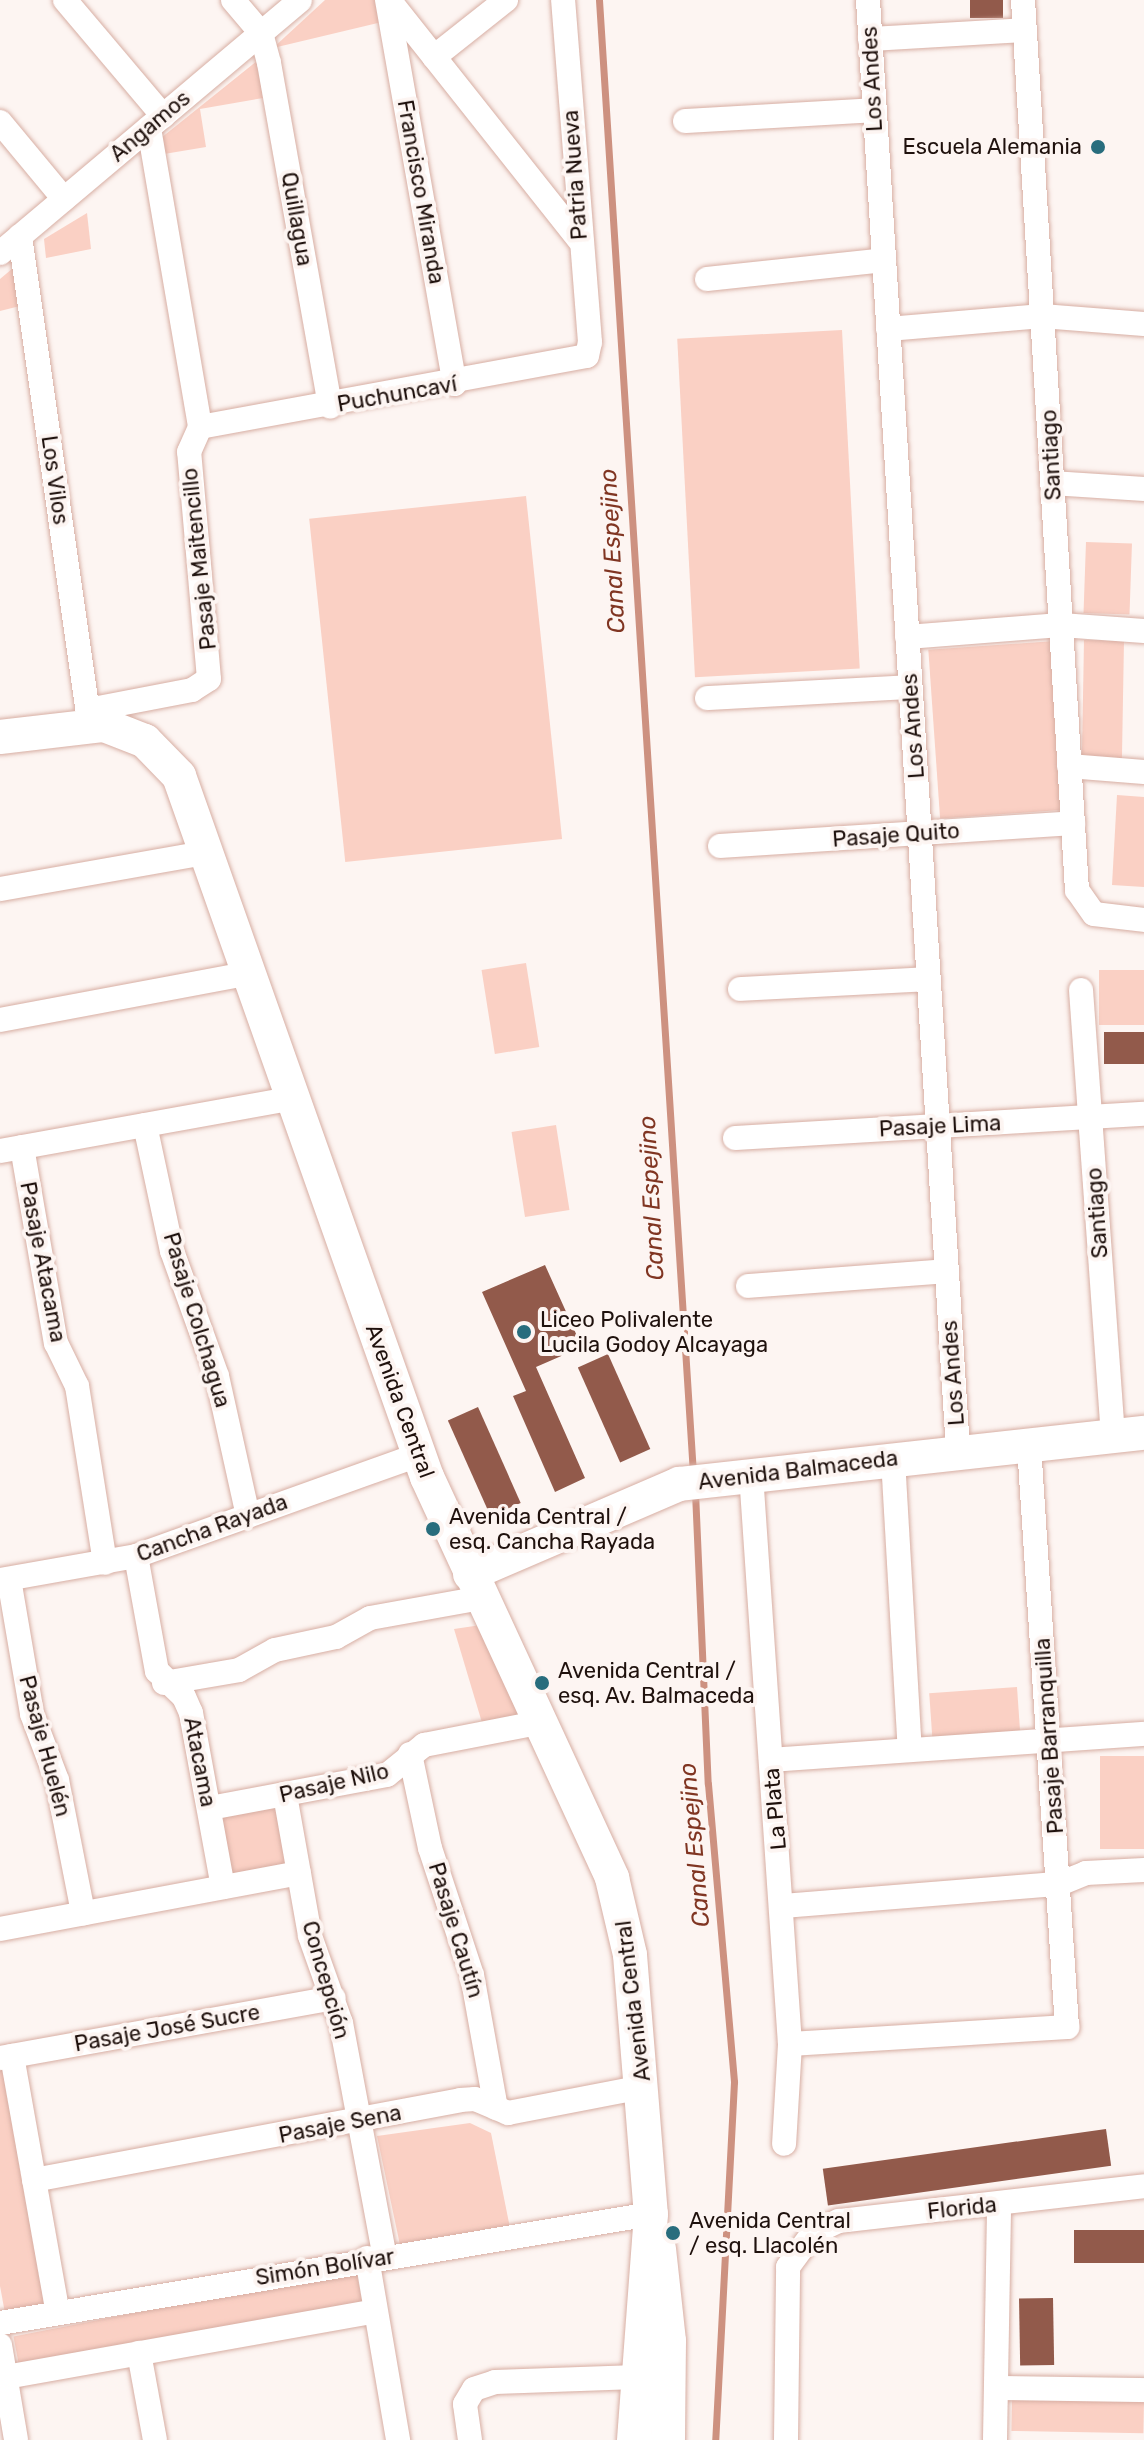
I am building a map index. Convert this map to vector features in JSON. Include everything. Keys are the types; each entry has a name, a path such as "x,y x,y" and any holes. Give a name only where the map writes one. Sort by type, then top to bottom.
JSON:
{"street":[{"path":"65,0 156,122"},
{"path":"233,0 261,33"},
{"name":"Angamos","path":"0,253 300,0"},
{"name":"Francisco Miranda","path":"388,0 579,240"},
{"name":"Francisco Miranda","path":"388,0 455,384"},
{"path":"434,57 506,0"},
{"name":"Patria Nueva","path":"563,0 579,240 590,350"},
{"name":"Los Andes","path":"868,0 958,1452"},
{"name":"Santiago","path":"1023,0 1077,890 1085,909 1102,917 1144,920"},
{"path":"870,39 1025,30"},
{"name":"Quillagua","path":"261,33 330,407"},
{"path":"685,121 874,110"},
{"path":"0,122 64,199"},
{"name":"Pasaje Maitencillo","path":"89,717 192,690 209,679 189,452 191,437 200,427 156,122"},
{"name":"Los Vilos","path":"20,236 89,717"},
{"path":"707,279 884,260"},
{"path":"888,329 1042,316 1144,324"},
{"name":"Puchuncaví","path":"200,427 330,407 574,362 590,350"},
{"path":"1052,483 1144,489"},
{"path":"907,637 1061,625 1144,631"},
{"path":"707,698 910,687"},
{"name":"Avenida Central","path":"0,737 89,717 132,734 167,760 186,791 418,1455 476,1586 598,1843 624,1918 643,2087 651,2214 666,2293 668,2440"},
{"path":"1069,766 1144,772"},
{"name":"Pasaje Quito","path":"720,846 1073,823"},
{"path":"0,889 209,852"},
{"path":"0,1020 250,973"},
{"path":"740,989 928,979"},
{"name":"Santiago","path":"1081,990 1090,1117 1129,1435"},
{"path":"11,1149 295,1098"},
{"name":"Pasaje Lima","path":"735,1138 1144,1114"},
{"name":"Pasaje Colchagua","path":"145,1125 172,1251 217,1376 248,1516"},
{"name":"Pasaje Atacama","path":"11,1149 56,1343 77,1386 105,1563"},
{"path":"748,1286 946,1271"},
{"name":"Avenida Balmaceda","path":"476,1586 679,1484 1129,1435"},
{"name":"Pasaje Barranquilla","path":"790,2044 1067,2027 1029,1445"},
{"name":"Cancha Rayada","path":"4,1579 136,1556 418,1455"},
{"path":"893,1459 910,1750"},
{"name":"La Plata","path":"751,1474 783,1906 790,2044 784,2144"},
{"name":"Atacama","path":"136,1556 154,1663 164,1683 189,1705 223,1887"},
{"name":"Pasaje Huelén","path":"4,1579 32,1714 57,1780 83,1913"},
{"path":"164,1683 239,1670 275,1650 336,1637 370,1618 476,1586"},
{"name":"Pasaje Nilo","path":"210,1808 387,1775 424,1745 542,1722"},
{"path":"771,1760 1144,1734"},
{"name":"Pasaje Cautín","path":"410,1754 430,1848 472,1975 496,2108"},
{"name":"Concepción","path":"285,1795 315,1954 334,1998 360,2122 376,2258 375,2311 398,2440"},
{"path":"783,1906 1059,1884 1086,1873 1144,1870"},
{"path":"0,1929 299,1873"},
{"name":"Pasaje José Sucre","path":"6,2057 334,1998"},
{"path":"6,2057 34,2180 58,2313"},
{"name":"Pasaje Sena","path":"34,2180 360,2122 460,2100 475,2099 508,2113 643,2087"},
{"name":"Florida","path":"786,2440 786,2280 792,2254 813,2233 839,2221 1144,2186"},
{"path":"995,2440 999,2204"},
{"name":"Avenida Central","path":"634,2440 651,2214"},
{"name":"Simón Bolívar","path":"0,2323 651,2214"},
{"path":"3,2377 375,2311"},
{"path":"0,2345 16,2440"},
{"path":"139,2353 155,2440"},
{"path":"470,2440 465,2404 474,2389 495,2382 637,2377"},
{"path":"997,2388 1144,2390"}],"shaded area":[{"path":"325,0 378,0 382,22 273,48"},
{"path":"257,61 263,98 200,109 206,147 164,154 161,138"},
{"path":"87,213 91,249 46,258 44,239"},
{"path":"19,263 20,306 0,311 0,279"},
{"path":"842,330 860,669 695,677 677,339"},
{"path":"526,496 562,839 345,862 309,519"},
{"path":"1086,542 1132,544 1129,615 1084,613"},
{"path":"1084,640 1124,641 1122,760 1082,759"},
{"path":"1055,641 1067,810 940,818 928,650"},
{"path":"1117,795 1144,797 1144,887 1112,885"},
{"path":"526,963 539,1047 495,1054 482,970"},
{"path":"1099,970 1144,970 1144,1025 1099,1025"},
{"path":"556,1125 569,1210 525,1217 512,1132"},
{"path":"481,1625 529,1716 483,1726 454,1629"},
{"path":"1017,1687 1020,1736 933,1742 929,1693"},
{"path":"1100,1756 1144,1756 1144,1849 1100,1849"},
{"path":"279,1804 289,1865 231,1874 222,1813"},
{"path":"7,2069 48,2304 5,2313 0,2286 0,2070"},
{"path":"470,2123 491,2133 510,2228 400,2245 377,2136"},
{"path":"356,2270 362,2302 20,2369 13,2337"},
{"path":"1012,2398 1144,2400 1143,2433 1011,2431"}],"building":[{"path":"970,0 1003,0 1003,18 970,18"},
{"path":"1104,1032 1144,1032 1144,1064 1104,1064"},
{"path":"545,1265 582,1347 536,1367 585,1478 555,1492 513,1396 526,1391 482,1292"},
{"path":"608,1354 650,1449 620,1462 578,1367"},
{"path":"478,1407 521,1503 491,1516 448,1420"},
{"path":"1106,2129 1111,2166 828,2205 823,2169"},
{"path":"1074,2230 1144,2230 1144,2263 1074,2263"},
{"path":"1053,2298 1054,2365 1020,2366 1019,2299"}],"waterway":[{"name":"Canal Espejino","path":"599,0 693,1472"},
{"name":"Canal Espejino","path":"695,1492 708,1784 734,2082 715,2440"}],"place":[{"name":"Escuela Alemania","path":"1098,147"},
{"name":"Liceo Polivalente Lucila Godoy Alcayaga","path":"524,1332"},
{"name":"Avenida Central / esq. Cancha Rayada","path":"433,1529"},
{"name":"Avenida Central / esq. Av. Balmaceda","path":"542,1683"},
{"name":"Avenida Central / esq. Llacolén","path":"673,2233"}]}
